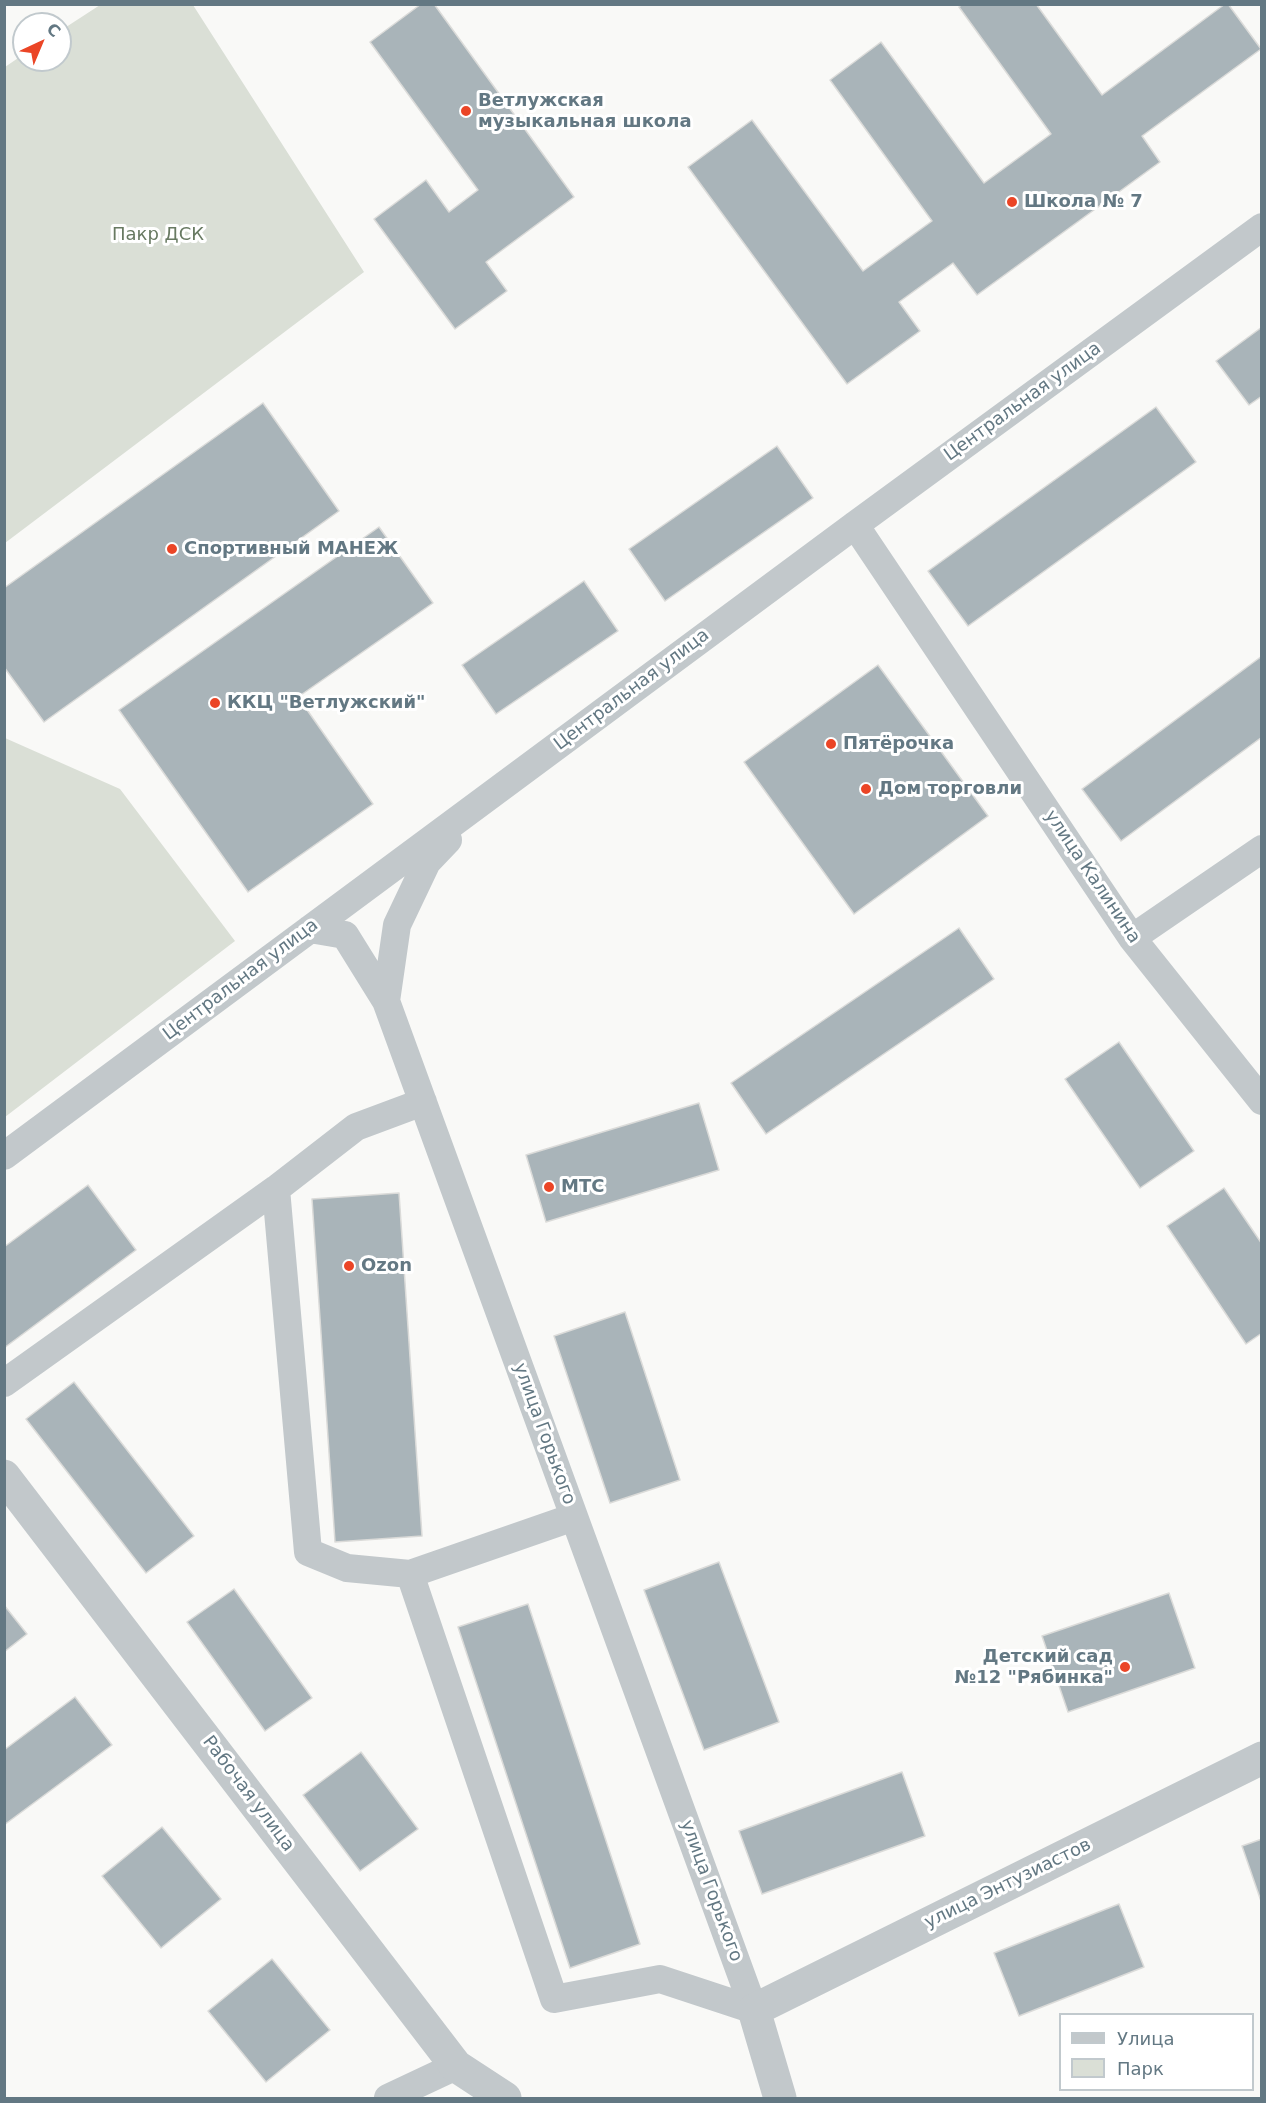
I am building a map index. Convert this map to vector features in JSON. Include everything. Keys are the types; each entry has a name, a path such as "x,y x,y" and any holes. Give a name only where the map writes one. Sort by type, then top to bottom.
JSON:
{"street":[{"name":"Центральная улица","path":"4,1156 855,525 1262,227"},
{"name":"улица Калинина","path":"855,525 1132,938 1262,1101"},
{"name":"улица Горького","path":"494,792 427,862 397,925 386,1001 754,2010 780,2098"},
{"path":"1132,938 1262,849"},
{"path":"310,929 345,935 386,1001"},
{"path":"4,1383 276,1190 356,1127 423,1102"},
{"path":"276,1190 308,1552 347,1568 410,1574 574,1517"},
{"name":"Рабочая улица","path":"4,1476 456,2066 505,2098"},
{"path":"410,1574 554,1999 660,1979 754,2010"},
{"name":"улица Энтузиастов","path":"754,2010 1262,1758"},
{"path":"388,2098 456,2066"}],"green space":[{"name":"Пакр ДСК","path":"100,5 193,5 364,272 5,543 5,67 12,62 12,72 72,72 72,23"},
{"path":"5,738 120,789 235,941 5,1117"}],"building":[{"name":"Ветлужская музыкальная школа","path":"421,4 434,4 574,197 486,262 507,291 455,329 374,219 426,180 449,212 478,190 370,42"},
{"name":"Школа № 7","path":"962,4 1036,4 1102,95 1225,4 1228,4 1261,49 1142,136 1160,162 977,295 953,263 899,302 920,331 847,384 688,167 752,120 863,271 932,221 830,80 881,42 984,183 1051,134 959,7"},
{"path":"1262,327 1262,396 1249,405 1216,361"},
{"name":"Спортивный МАНЕЖ","path":"263,403 339,511 44,722 4,667 4,588"},
{"path":"1156,407 1196,462 968,626 928,571"},
{"path":"777,446 813,498 665,601 629,549"},
{"name":"ККЦ \"Ветлужский\"","path":"379,527 433,603 298,697 373,804 248,892 119,710"},
{"path":"584,581 618,631 496,714 462,665"},
{"path":"1262,656 1262,737 1121,841 1082,789"},
{"name":"Дом торговли","path":"878,665 988,816 854,914 744,762"},
{"path":"959,928 994,979 766,1134 731,1083"},
{"path":"1119,1042 1194,1151 1140,1188 1065,1079"},
{"path":"699,1103 719,1170 546,1222 526,1155"},
{"path":"88,1185 136,1250 4,1348 4,1247"},
{"path":"1224,1188 1262,1244 1262,1333 1246,1344 1167,1226"},
{"path":"399,1193 422,1536 335,1542 312,1199"},
{"path":"625,1312 680,1480 610,1503 554,1336"},
{"path":"74,1382 194,1536 146,1573 26,1419"},
{"path":"719,1562 779,1722 704,1750 644,1590"},
{"path":"234,1589 312,1698 265,1731 187,1622"},
{"path":"1169,1593 1195,1668 1068,1712 1042,1636"},
{"path":"528,1604 640,1944 570,1968 458,1627"},
{"path":"4,1605 27,1634 4,1652"},
{"path":"75,1697 112,1745 4,1825 4,1750"},
{"path":"361,1752 418,1829 360,1871 303,1795"},
{"path":"902,1772 925,1836 762,1894 739,1831"},
{"path":"162,1827 221,1899 161,1948 102,1876"},
{"path":"1262,1839 1262,1904 1242,1846"},
{"path":"1119,1904 1144,1967 1019,2016 994,1953"},
{"path":"272,1959 330,2030 266,2082 208,2011"}],"place":[{"name":"Ветлужская музыкальная школа","path":"466,111"},
{"name":"Школа № 7","path":"1012,202"},
{"name":"Спортивный МАНЕЖ","path":"172,549"},
{"name":"ККЦ \"Ветлужский\"","path":"215,703"},
{"name":"Пятёрочка","path":"831,744"},
{"name":"Дом торговли","path":"866,789"},
{"name":"МТС","path":"549,1187"},
{"name":"Ozon","path":"349,1266"},
{"name":"Детский сад №12 \"Рябинка\"","path":"1125,1667"}]}
